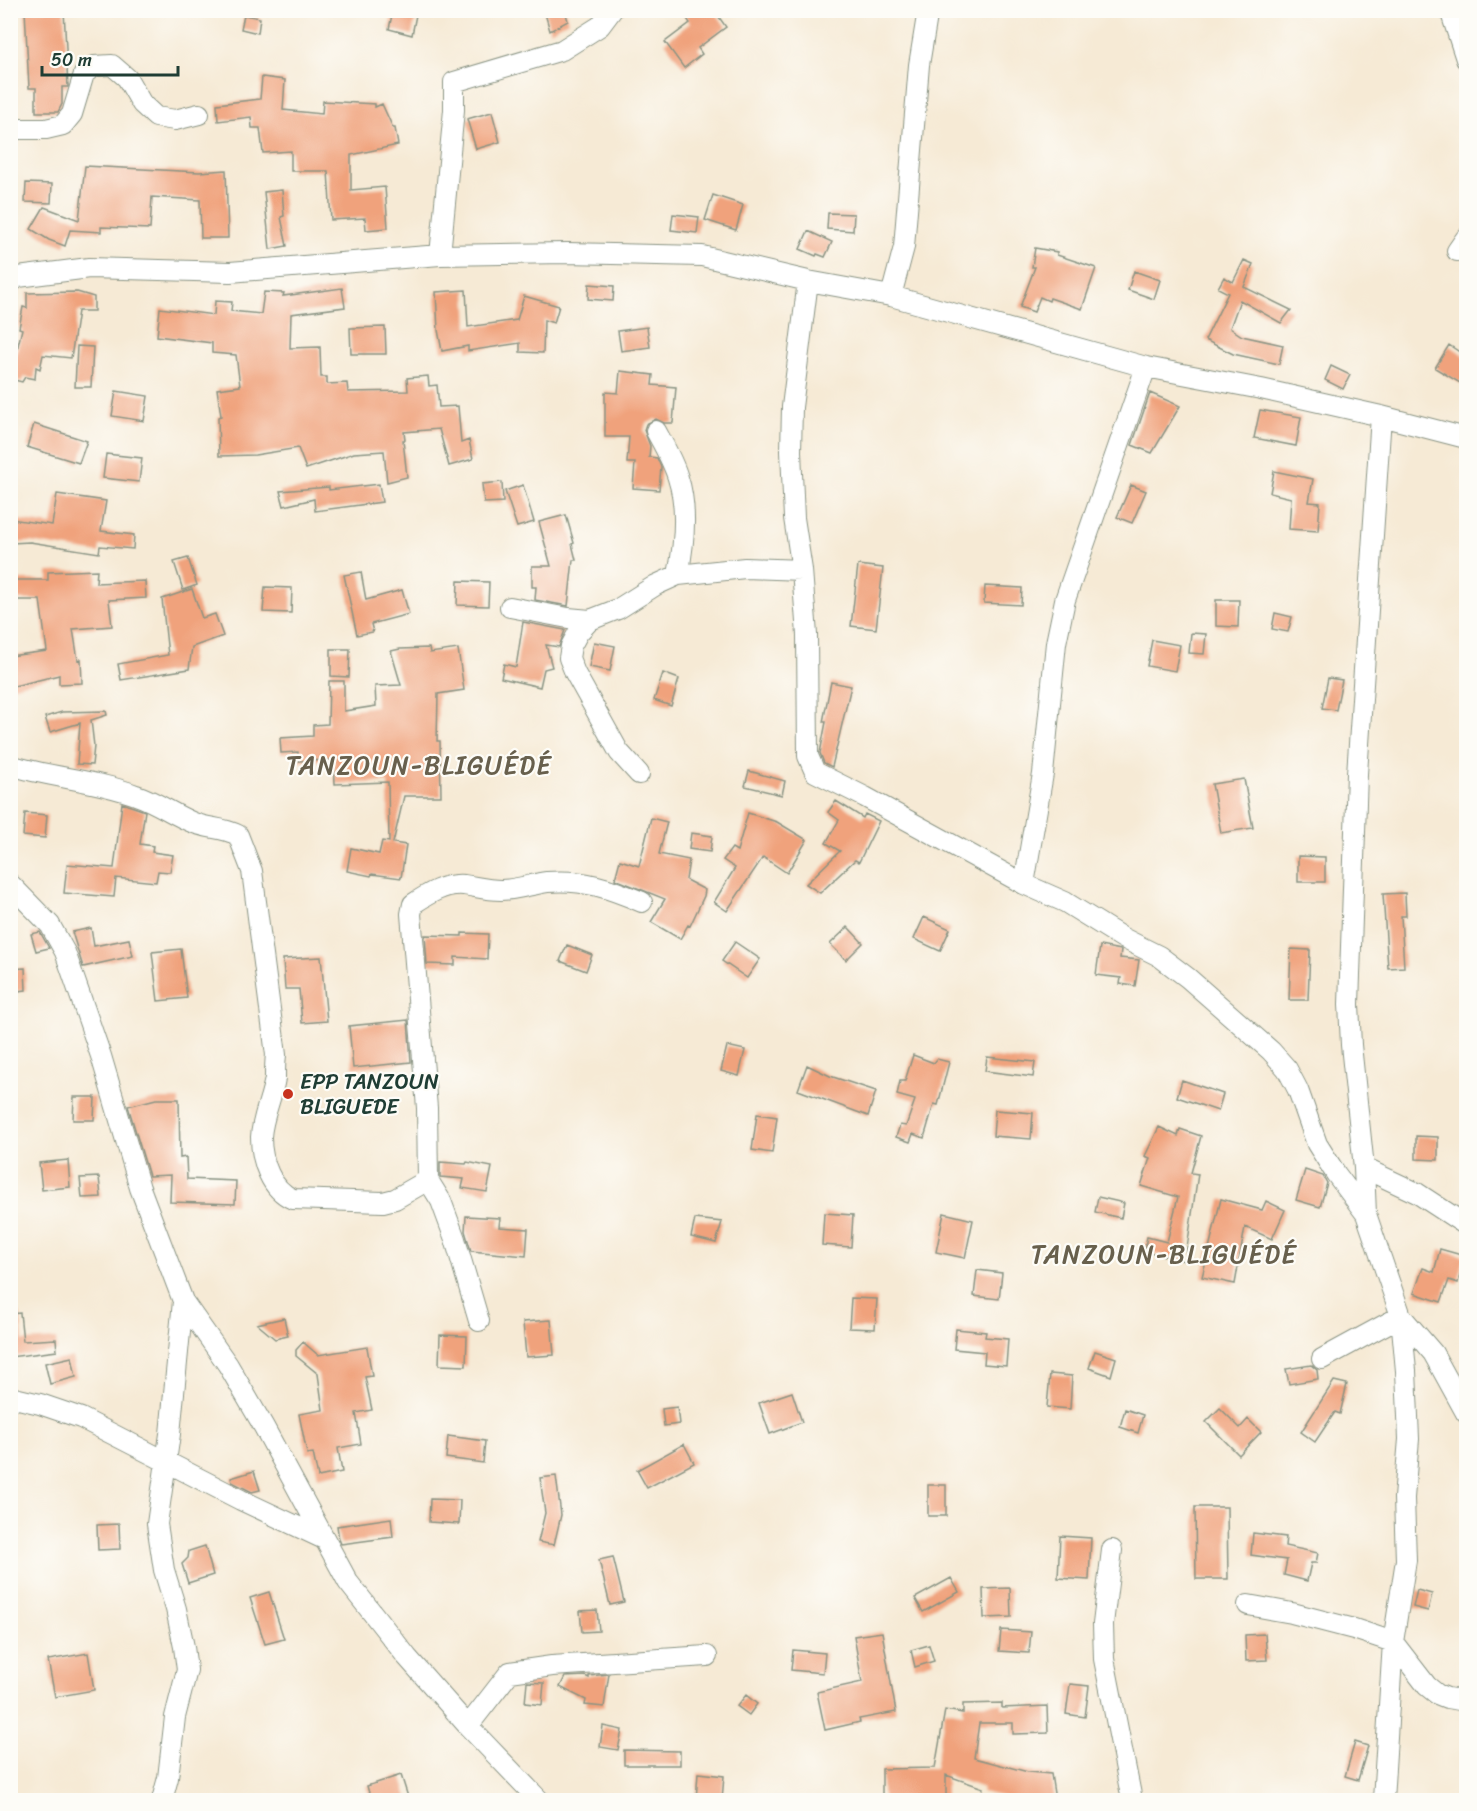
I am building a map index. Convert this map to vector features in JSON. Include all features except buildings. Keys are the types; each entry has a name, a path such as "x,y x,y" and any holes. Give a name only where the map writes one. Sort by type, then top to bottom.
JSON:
{"street":[{"path":"440,255 454,110 454,82 562,50 600,26 612,10"},
{"path":"891,296 904,248 919,65 928,10"},
{"path":"1450,10 1467,59"},
{"path":"10,129 46,129 63,126 72,114 84,74 94,66 112,65 127,78 142,104 156,117 175,120 199,114"},
{"path":"13,278 89,268 230,272 440,255 567,253 702,256 808,281 891,296 1146,367 1261,389 1467,438"},
{"path":"808,281 792,417 792,482 802,570 808,656 808,756 814,772 865,796 1024,884 1065,902 1124,938 1159,956 1218,1004 1271,1051 1287,1069 1298,1090 1317,1144 1335,1174 1366,1214"},
{"path":"1024,884 1043,774 1056,643 1065,600 1146,367"},
{"path":"1381,416 1357,774 1350,969 1351,1045 1364,1168 1366,1214 1401,1316 1409,1439 1404,1498 1406,1560 1392,1642 1383,1800"},
{"path":"656,431 672,461 682,495 682,555 678,575"},
{"path":"639,774 619,752 575,673 569,658 571,646 578,633 590,620 618,609 656,585 678,575 744,568 802,570"},
{"path":"510,607 590,620"},
{"path":"10,765 136,795 192,822 206,827 225,829 238,835 245,848 252,871 276,1055 274,1080 261,1137 263,1152 273,1183 282,1194 293,1199 382,1202 395,1199 428,1180"},
{"path":"479,1321 451,1229 441,1202 428,1180 427,1108 411,914 413,904 445,887 462,885 488,890 505,890 550,882 601,885 642,902"},
{"path":"10,885 51,925 65,952 98,1046 140,1188 183,1301 228,1365 348,1582 407,1657 468,1726 539,1800"},
{"path":"1364,1168 1417,1193 1467,1225"},
{"path":"162,1800 168,1778 175,1717 187,1670 176,1609 164,1570 157,1524 183,1301"},
{"path":"1322,1359 1401,1316"},
{"path":"1401,1316 1433,1353 1467,1413"},
{"path":"10,1397 81,1418 241,1500 324,1539"},
{"path":"1112,1550 1102,1624 1104,1659 1132,1800"},
{"path":"1248,1605 1292,1613 1354,1629 1392,1642 1426,1686 1447,1698 1467,1701"},
{"path":"468,1726 510,1672 552,1666 707,1656"}],"place":[{"name":"EPP TANZOUN BLIGUEDE","path":"288,1094"}],"district":[{"name":"TANZOUN-BLIGUÉDÉ","path":"419,765"},
{"name":"TANZOUN-BLIGUÉDÉ","path":"1164,1254"}]}
